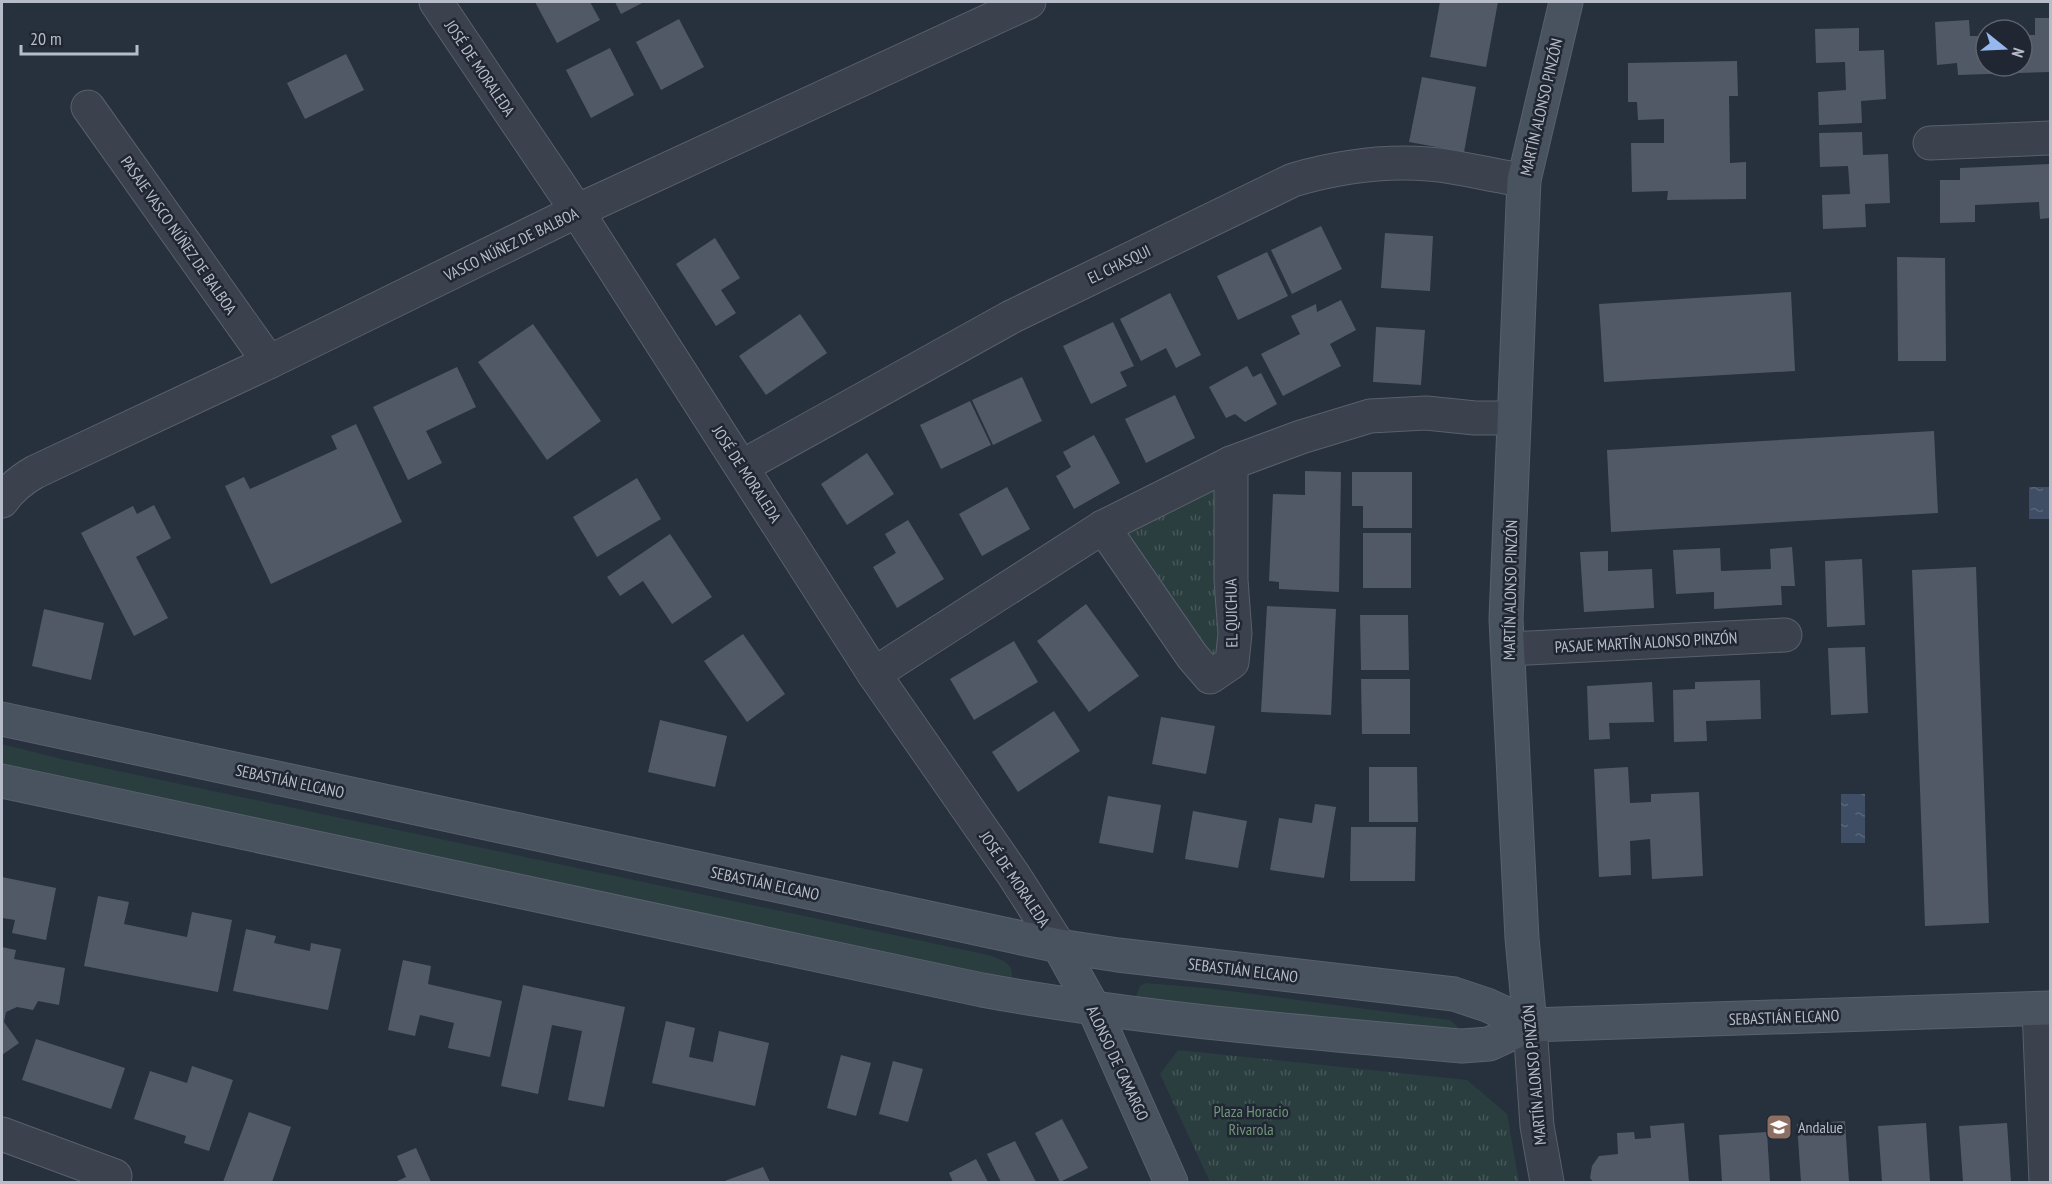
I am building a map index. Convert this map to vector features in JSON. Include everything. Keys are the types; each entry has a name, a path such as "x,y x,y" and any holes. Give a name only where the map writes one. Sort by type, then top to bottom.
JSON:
{"street":[{"name":"JOSÉ DE MORALEDA","path":"436,2 577,211 874,674 1018,882 1059,946"},
{"name":"VASCO NÚÑEZ DE BALBOA","path":"2,501 15,485 35,472 269,362 981,12 1029,2"},
{"name":"MARTÍN ALONSO PINZÓN","path":"1546,1182 1537,1126 1524,962 1506,619 1524,180 1566,2"},
{"name":"PASAJE VASCO NÚÑEZ DE BALBOA","path":"88,107 269,362"},
{"path":"1930,143 2050,138"},
{"name":"EL CHASQUI","path":"742,466 1011,317 1293,180 1322,171 1382,163 1417,163 1524,180"},
{"path":"874,674 1103,527 1231,463 1301,437 1370,416 1426,412 1475,418 1514,418"},
{"name":"EL QUICHUA","path":"1103,527 1192,656 1210,676 1232,662 1235,634 1231,580 1231,463"},
{"name":"PASAJE MARTÍN ALONSO PINZÓN","path":"1508,649 1785,635"},
{"name":"SEBASTIÁN ELCANO","path":"2,719 1059,946 1118,955 1454,994 1487,1005 1530,1025"},
{"name":"SEBASTIÁN ELCANO","path":"2,781 982,990 1094,1009 1209,1023 1462,1046 1489,1044 1530,1025 2044,1008 2046,1182"},
{"name":"ALONSO DE CAMARGO","path":"1059,946 1094,1009 1172,1182"},
{"path":"2,1134 115,1176"}],"green space":[{"path":"1218,481 1225,634 1212,665 1119,530"},
{"path":"2,744 62,759 984,954 1000,959 1009,965 1011,981 2,772"},
{"path":"1146,983 1207,988 1450,1020 1458,1027 1457,1032 1135,998 1140,986"},
{"name":"Plaza Horacio Rivarola","path":"1178,1050 1467,1080 1507,1114 1519,1182 1210,1182 1160,1074"}],"water":[{"path":"2029,487 2050,487 2050,519 2029,519"},
{"path":"1841,794 1865,794 1865,843 1841,843"}],"building":[{"path":"535,2 590,2 600,20 557,43"},
{"path":"615,2 644,2 621,14"},
{"path":"1440,2 1498,2 1486,67 1430,57"},
{"path":"2035,18 2050,18 2049,72 2034,72"},
{"path":"679,19 704,67 661,90 636,42"},
{"path":"1969,20 1970,36 1974,36 1974,74 1958,75 1957,63 1937,65 1935,22"},
{"path":"1859,28 1859,51 1884,50 1886,99 1861,101 1862,123 1819,125 1818,92 1846,90 1845,62 1816,63 1815,29"},
{"path":"610,48 634,95 591,118 566,70"},
{"path":"346,54 364,90 305,119 287,83"},
{"path":"1737,61 1738,96 1729,96 1730,163 1746,162 1746,199 1667,200 1668,191 1632,192 1631,143 1664,143 1664,119 1638,120 1637,102 1628,102 1628,63"},
{"path":"1422,77 1476,87 1464,152 1409,142"},
{"path":"1862,132 1863,155 1888,154 1890,203 1865,204 1866,227 1823,229 1822,195 1850,194 1848,166 1820,167 1819,133"},
{"path":"2050,164 2050,218 2040,219 2039,202 1975,205 1975,222 1940,223 1940,180 1960,180 1960,168"},
{"path":"1321,226 1342,269 1292,294 1271,250"},
{"path":"1385,233 1433,236 1430,291 1381,288"},
{"path":"715,238 740,278 721,290 736,313 716,326 676,264"},
{"path":"1267,252 1288,296 1238,320 1217,276"},
{"path":"1897,257 1945,258 1946,361 1898,361"},
{"path":"1791,292 1795,371 1604,382 1599,304"},
{"path":"1170,293 1201,355 1176,368 1166,348 1141,361 1120,319"},
{"path":"1341,300 1356,330 1330,344 1341,366 1283,396 1261,354 1300,334 1291,316 1316,304 1317,312"},
{"path":"800,314 827,353 766,395 739,356"},
{"path":"1113,322 1134,366 1120,372 1127,386 1091,404 1063,346"},
{"path":"533,324 601,421 547,460 478,362"},
{"path":"1376,327 1425,330 1421,385 1373,382"},
{"path":"1247,366 1253,377 1261,373 1277,404 1245,422 1235,414 1226,418 1209,387"},
{"path":"457,367 476,407 426,431 442,463 408,480 373,407"},
{"path":"1022,377 1042,421 993,445 972,400"},
{"path":"1175,395 1195,438 1146,463 1125,419"},
{"path":"970,401 991,445 941,469 920,425"},
{"path":"356,424 402,522 271,584 225,486 244,477 250,489 337,449 331,436"},
{"path":"1934,431 1938,513 1611,532 1607,450"},
{"path":"1094,435 1120,483 1074,509 1056,476 1071,467 1063,452"},
{"path":"867,453 894,494 847,525 821,484"},
{"path":"1305,471 1341,472 1339,592 1279,589 1279,582 1269,581 1273,494 1305,495"},
{"path":"1352,472 1412,472 1412,528 1363,528 1363,506 1352,506"},
{"path":"637,478 661,519 597,557 573,517"},
{"path":"1007,487 1030,529 982,556 959,514"},
{"path":"154,505 171,538 136,557 168,618 134,636 81,533 133,506 137,514"},
{"path":"908,520 944,579 897,608 873,567 896,553 885,534"},
{"path":"1363,533 1411,533 1411,588 1363,588"},
{"path":"670,534 712,597 672,624 643,581 620,596 607,577"},
{"path":"1792,547 1795,586 1781,586 1782,605 1714,609 1714,592 1676,594 1673,550 1720,548 1721,571 1771,569 1770,549"},
{"path":"1608,551 1608,571 1652,569 1654,608 1584,612 1580,552"},
{"path":"1862,559 1865,625 1827,627 1825,561"},
{"path":"1976,567 1989,923 1925,926 1912,570"},
{"path":"1086,604 1139,676 1089,712 1037,641"},
{"path":"1267,606 1336,609 1331,715 1261,712"},
{"path":"44,609 104,623 91,680 32,666"},
{"path":"1360,615 1408,615 1409,670 1361,670"},
{"path":"743,634 785,694 747,722 704,661"},
{"path":"1014,641 1038,682 974,720 950,679"},
{"path":"1865,647 1868,713 1831,715 1828,648"},
{"path":"1361,679 1410,679 1410,734 1362,734"},
{"path":"1760,680 1761,719 1706,721 1707,741 1674,742 1673,690 1695,689 1695,682"},
{"path":"1652,682 1654,722 1609,723 1610,739 1589,740 1587,686"},
{"path":"1054,711 1080,751 1018,792 992,752"},
{"path":"1161,717 1215,726 1206,774 1152,764"},
{"path":"660,720 727,736 715,787 648,772"},
{"path":"1369,767 1417,767 1418,822 1369,822"},
{"path":"1628,767 1630,803 1651,802 1651,794 1699,792 1703,876 1652,879 1650,839 1630,841 1631,875 1599,877 1594,769"},
{"path":"1108,796 1161,805 1153,853 1099,843"},
{"path":"1315,804 1336,807 1324,878 1270,870 1279,818 1312,823"},
{"path":"1193,811 1247,821 1238,868 1185,859"},
{"path":"1351,827 1416,827 1415,881 1350,881"},
{"path":"2,877 56,888 46,940 12,933 15,920 2,918"},
{"path":"98,896 129,902 124,924 187,937 192,912 232,920 218,992 84,966"},
{"path":"246,929 276,936 274,943 310,951 311,943 341,949 328,1010 233,991"},
{"path":"2,947 16,950 14,959 65,968 59,1005 38,1001 33,1010 17,1007 6,1012 4,1022 19,1043 2,1055"},
{"path":"403,960 431,966 428,984 502,1001 490,1057 448,1048 454,1023 420,1015 415,1036 388,1030"},
{"path":"523,985 625,1007 604,1107 568,1100 582,1031 552,1025 538,1094 501,1086"},
{"path":"666,1021 695,1028 689,1057 713,1062 719,1031 769,1043 755,1106 652,1083"},
{"path":"36,1039 125,1068 111,1109 22,1080"},
{"path":"841,1055 871,1063 856,1116 827,1108"},
{"path":"893,1061 923,1069 908,1122 879,1114"},
{"path":"192,1066 233,1080 209,1151 184,1143 186,1136 134,1119 150,1071 187,1083"},
{"path":"249,1112 291,1127 272,1182 223,1182"},
{"path":"1062,1119 1088,1168 1060,1182 1035,1133"},
{"path":"1845,1121 1849,1182 1801,1182 1797,1124"},
{"path":"1684,1123 1689,1182 1593,1182 1590,1178 1592,1166 1599,1156 1618,1154 1617,1133 1634,1132 1635,1139 1651,1138 1650,1126"},
{"path":"1926,1123 1930,1182 1882,1182 1878,1126"},
{"path":"2007,1123 2011,1182 1963,1182 1959,1126"},
{"path":"1767,1132 1770,1182 1722,1182 1719,1135"},
{"path":"1015,1141 1036,1182 1001,1182 987,1154"},
{"path":"416,1148 431,1182 395,1182 406,1177 397,1156"},
{"path":"976,1159 988,1182 953,1182 949,1173"},
{"path":"763,1167 770,1182 722,1182"}],"place":[{"name":"Andalue","path":"1779,1127"}]}
